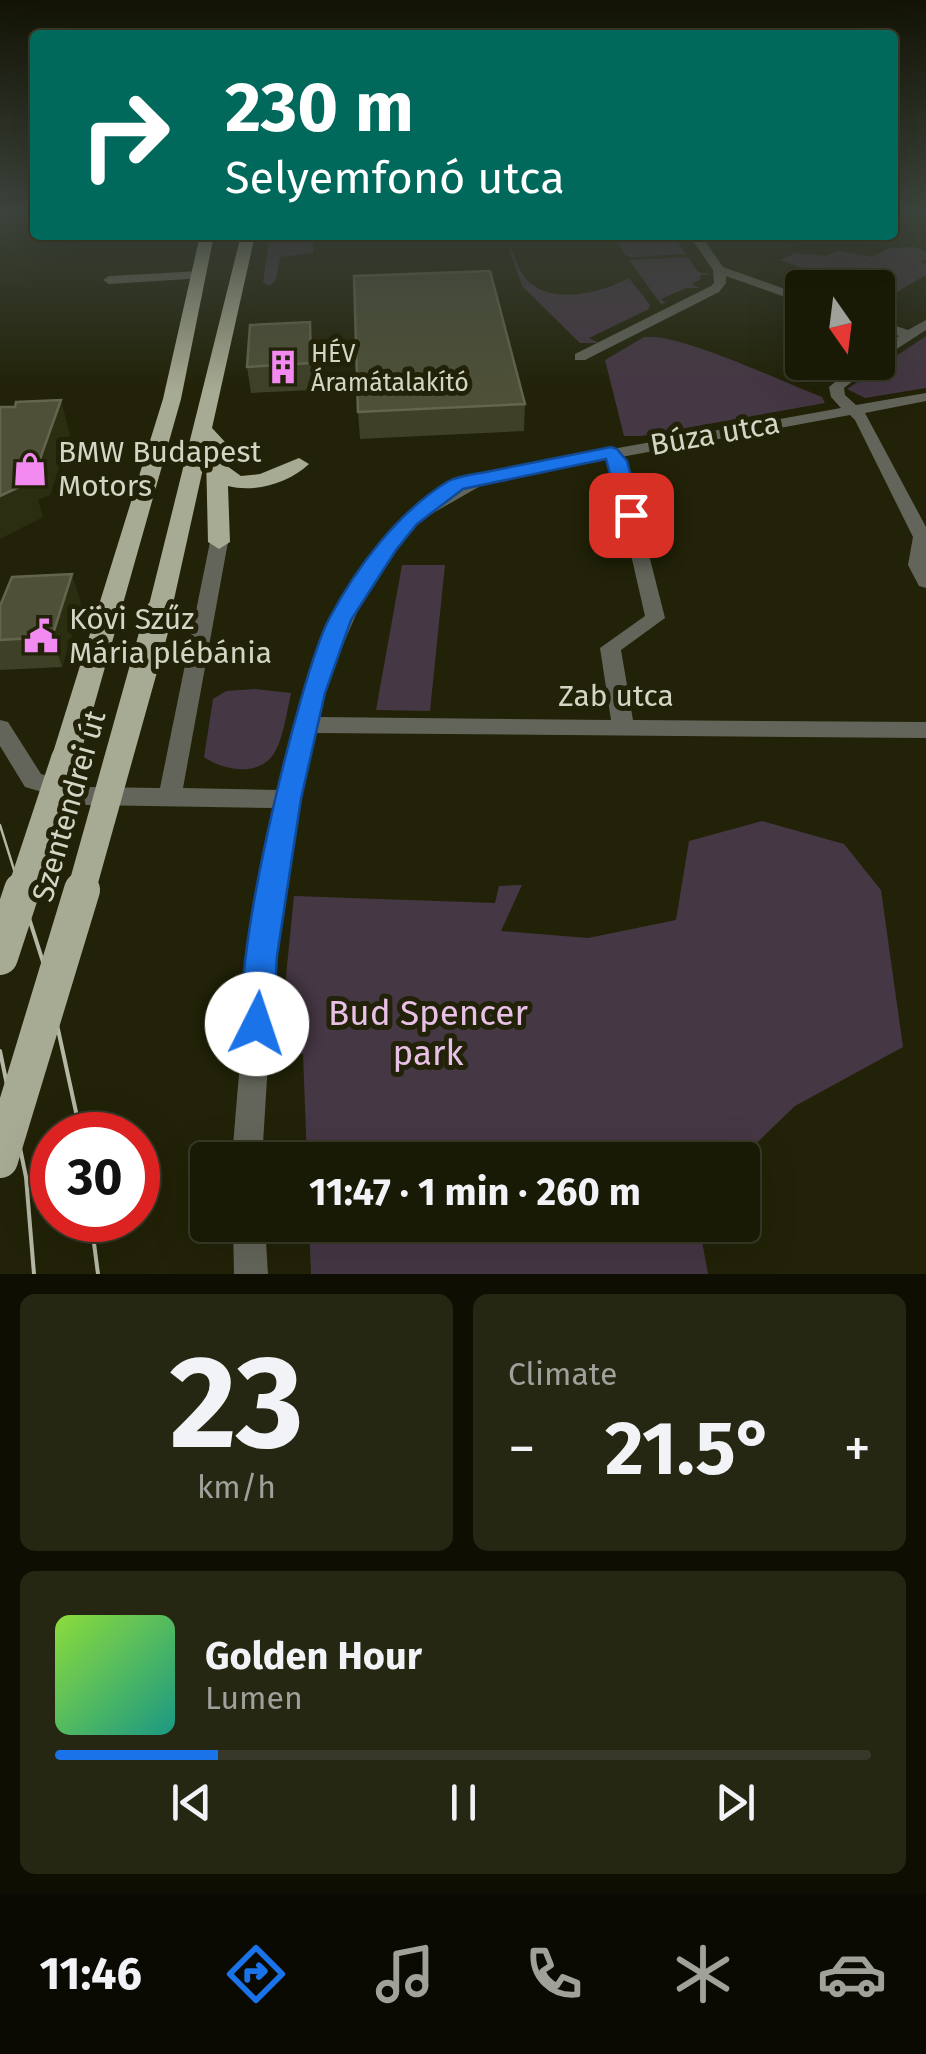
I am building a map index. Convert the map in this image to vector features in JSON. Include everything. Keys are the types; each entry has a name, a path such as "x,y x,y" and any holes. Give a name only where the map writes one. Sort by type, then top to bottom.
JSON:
{"main road":[{"name":"Szentendrei út","path":"0,1160 117,773 241,272"},
{"name":"Szentendrei út","path":"0,958 172,399 200,275"},
{"path":"202,429 216,443 219,542"},
{"path":"216,468 225,479 238,484 270,479 299,464"}],"street":[{"path":"580,357 715,288 720,283 718,272"},
{"path":"725,272 785,293"},
{"path":"109,280 200,275"},
{"path":"895,345 926,324"},
{"path":"895,330 909,335"},
{"path":"846,380 836,388 838,397 856,409 922,537 917,564 926,582"},
{"name":"Búza utca","path":"248,1142 262,956 288,799 305,725 340,620 356,590 410,520 457,484 611,452 926,397"},
{"path":"611,452 622,476 655,618 610,648 623,725"},
{"path":"170,798 219,542"},
{"name":"Zab utca","path":"305,725 926,730"},
{"path":"0,728 34,781 87,796 288,799"},
{"path":"250,1242 251,1274"}],"green space":[{"path":"264,272 277,272 269,286 263,282"},
{"path":"517,272 537,288 563,295 592,292 629,278 650,305 649,309 589,338 599,343 580,343 522,286"},
{"path":"638,272 711,274 700,275 701,279 692,284 699,288 686,288 661,299 666,303 661,304"},
{"path":"895,272 926,275 895,293"},
{"path":"926,336 926,388 865,398 847,389 860,380 895,380 895,357"},
{"path":"644,337 706,350 822,397 825,403 624,436 605,360"},
{"path":"402,565 445,565 430,711 376,710"},
{"path":"226,691 291,693 281,737 270,759 242,769 222,766 204,757 213,699"},
{"name":"Bud Spencer park","path":"762,821 844,844 881,890 903,1047 795,1106 758,1142 306,1142 303,1054 278,1056 294,896 495,903 499,886 522,885 501,931 588,938 676,920 689,841"},
{"path":"310,1242 702,1242 708,1274 311,1274"}],"building":[{"path":"490,272 525,404 358,412 354,276"},
{"path":"310,322 311,363 247,367 250,325"},
{"path":"61,400 40,459 17,467 32,481 0,496 0,407 15,407 16,402"},
{"path":"72,574 52,637 0,640 0,606 12,577"}],"tram line":[{"path":"0,825 21,892"},
{"path":"20,890 44,965 76,1112"},
{"path":"0,1051 26,1177 34,1274"},
{"path":"94,1242 98,1274"}],"place":[{"name":"HÉV Áramátalakító","path":"283,367"},
{"name":"BMW Budapest Motors","path":"30,469"},
{"name":"Kövi Szűz Mária plébánia","path":"41,636"}],"route":[{"path":"257,1024 262,956 288,799 313,693 340,620 388,546 410,520 457,484 611,452 631,515"}]}
